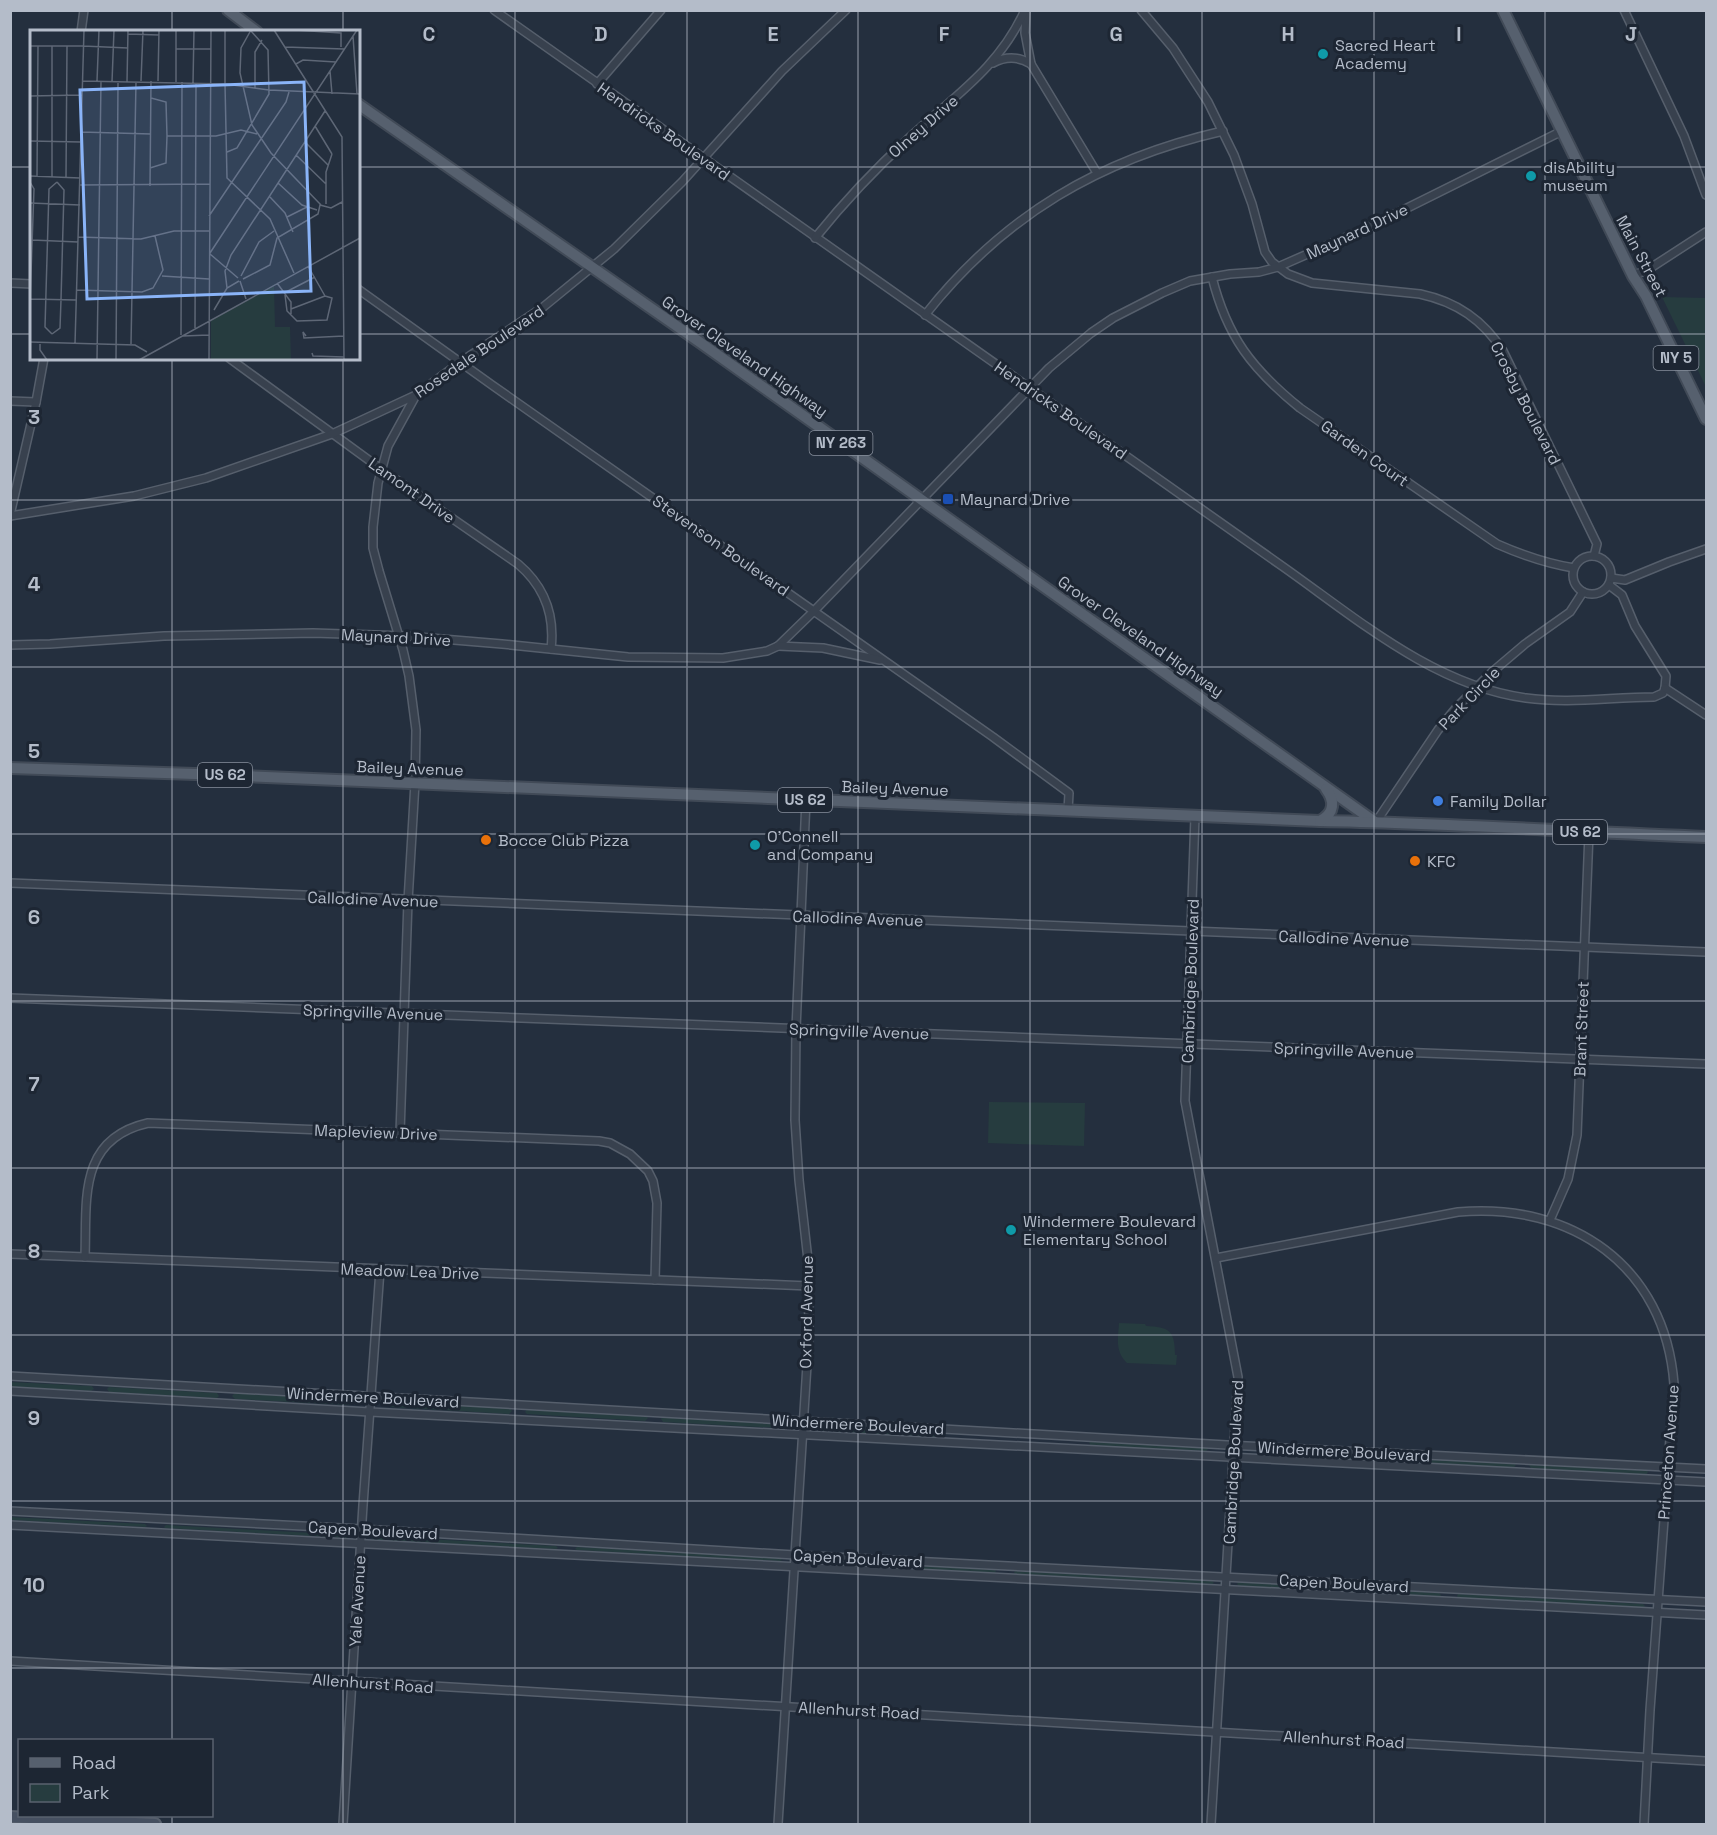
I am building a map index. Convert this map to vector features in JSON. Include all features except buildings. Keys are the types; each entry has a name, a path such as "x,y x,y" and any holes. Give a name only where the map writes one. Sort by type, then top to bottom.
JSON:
{"main road":[{"path":"228,10 255,30"},
{"name":"Main Street","path":"1506,11 1633,276 1646,296 1707,419"},
{"name":"Grover Cleveland Highway","path":"360,105 701,343 1376,822"},
{"name":"Bailey Avenue","path":"10,768 1320,821 1430,823 1589,833 1707,837"},
{"path":"1320,821 1326,818 1333,808 1333,800 1323,783"},
{"path":"10,1817 38,1822 155,1824"}],"street":[{"path":"81,30 84,10"},
{"name":"Hendricks Boulevard","path":"494,10 1398,648 1476,687 1526,698 1577,701 1654,697 1663,693 1665,688"},
{"path":"597,84 661,10"},
{"name":"Rosedale Boulevard","path":"10,515 110,501 206,478 332,434 416,395 533,314 593,268 638,227 782,71 846,10"},
{"path":"1025,10 1025,33 1031,64 1097,173"},
{"name":"Olney Drive","path":"815,238 877,168 910,136 974,82 991,64 1014,32 1025,10"},
{"path":"1141,10 1192,74 1223,131 1244,179 1265,252 1278,267"},
{"path":"1624,10 1684,136 1707,195"},
{"path":"991,64 1005,58 1015,57 1031,64"},
{"path":"925,315 954,280 993,242 1043,204 1097,173 1159,148 1223,131"},
{"name":"Maynard Drive","path":"10,645 164,636 313,633 399,637 628,657 686,659 745,656 767,651 778,646 814,611 1029,388 1069,350 1113,318 1187,282 1259,272 1278,267 1369,227 1562,131"},
{"path":"1633,276 1652,267 1707,232"},
{"name":"Crosby Boulevard","path":"1278,267 1288,274 1312,283 1435,297 1463,310 1485,327 1503,351 1597,544 1594,556 1609,566 1610,582 1622,595 1635,626 1666,676 1665,688"},
{"name":"Garden Court","path":"1212,277 1226,321 1236,339 1259,372 1282,393 1377,462 1497,544 1556,566 1574,568"},
{"path":"10,283 30,284"},
{"name":"Stevenson Boulevard","path":"360,289 462,361 492,385 993,737 1069,793 1068,811"},
{"path":"10,515 44,360"},
{"name":"Lamont Drive","path":"232,360 529,573 544,596 549,610 552,625 551,649"},
{"path":"399,1133 416,730 409,676 373,548 374,505 381,469 388,446 416,395"},
{"path":"10,401 36,402"},
{"path":"1594,556 1584,558 1576,564 1573,579 1575,585 1583,592 1594,594 1600,593 1610,582 1625,580 1707,549"},
{"name":"Park Circle","path":"1376,822 1438,730 1476,687 1526,644 1570,612 1583,592"},
{"name":"Maynard Drive","path":"778,646 823,648 883,660"},
{"path":"1665,688 1707,715"},
{"name":"Oxford Avenue","path":"778,1824 808,1332 807,1250 796,1140 796,1029 806,800"},
{"name":"Cambridge Boulevard","path":"1196,816 1185,1101 1238,1377 1211,1824"},
{"name":"Brant Street","path":"1550,1220 1568,1179 1577,1135 1589,833"},
{"name":"Callodine Avenue","path":"10,883 408,901 1707,952"},
{"name":"Springville Avenue","path":"10,998 1707,1064"},
{"name":"Mapleview Drive","path":"85,1257 88,1182 92,1167 107,1145 127,1130 148,1124 599,1141 621,1148 648,1171 656,1192 656,1280"},
{"name":"Princeton Avenue","path":"1216,1258 1458,1212 1498,1210 1518,1212 1550,1220 1575,1230 1606,1250 1632,1276 1653,1307 1667,1341 1674,1378 1644,1824"},
{"name":"Meadow Lea Drive","path":"10,1254 809,1286"},
{"name":"Yale Avenue","path":"343,1824 380,1270"},
{"name":"Windermere Boulevard","path":"10,1376 1235,1445 1707,1469"},
{"name":"Windermere Boulevard","path":"10,1391 1707,1482"},
{"name":"Capen Boulevard","path":"10,1511 795,1555 1707,1602"},
{"name":"Capen Boulevard","path":"10,1525 1707,1615"},
{"name":"Allenhurst Road","path":"10,1662 1707,1761"}],"green space":[{"path":"1662,297 1706,298 1706,387"},
{"path":"989,1102 1085,1103 1084,1146 988,1143"},
{"path":"1119,1323 1145,1324 1165,1329 1174,1340 1176,1365 1127,1363 1119,1349"},
{"path":"10,1382 92,1386 94,1389 91,1391 11,1387"},
{"path":"109,1387 217,1393 219,1396 217,1398 109,1392 107,1389"},
{"path":"235,1393 349,1400 351,1402 349,1405 235,1399 232,1396"},
{"path":"391,1402 510,1408 512,1411 509,1414 391,1407 389,1405"},
{"path":"527,1409 646,1416 648,1418 645,1421 527,1414 525,1412"},
{"path":"663,1416 781,1423 783,1426 781,1428 663,1422 661,1419"},
{"path":"823,1425 940,1431 942,1434 939,1437 823,1431 821,1428"},
{"path":"1089,1440 1207,1447 1208,1449 1206,1451 1090,1445"},
{"path":"1263,1450 1381,1455 1382,1458 1380,1460 1265,1454"},
{"path":"1398,1456 1513,1462 1516,1465 1513,1468 1397,1461 1395,1459"},
{"path":"1531,1463 1646,1469 1648,1472 1646,1475 1531,1468 1529,1465"},
{"path":"10,1517 145,1524 147,1526 11,1520"},
{"path":"166,1525 349,1535 348,1538 165,1528"},
{"path":"373,1536 556,1546 558,1548 373,1540"},
{"path":"577,1547 780,1558 782,1560 577,1550 575,1549"},
{"path":"807,1560 996,1571 995,1573 807,1563"},
{"path":"1016,1571 1212,1581 1214,1583 1015,1574"},
{"path":"1239,1582 1439,1593 1441,1595 1440,1597 1239,1586 1237,1584"},
{"path":"1458,1594 1643,1604 1645,1606 1643,1608 1458,1598"}],"place":[{"name":"Sacred Heart Academy","path":"1323,54"},
{"name":"disAbility museum","path":"1531,176"},
{"name":"Maynard Drive","path":"948,499"},
{"name":"Family Dollar","path":"1438,801"},
{"name":"Bocce Club Pizza","path":"486,840"},
{"name":"O’Connell and Company","path":"755,845"},
{"name":"KFC","path":"1415,861"},
{"name":"Windermere Boulevard Elementary School","path":"1011,1230"}]}
